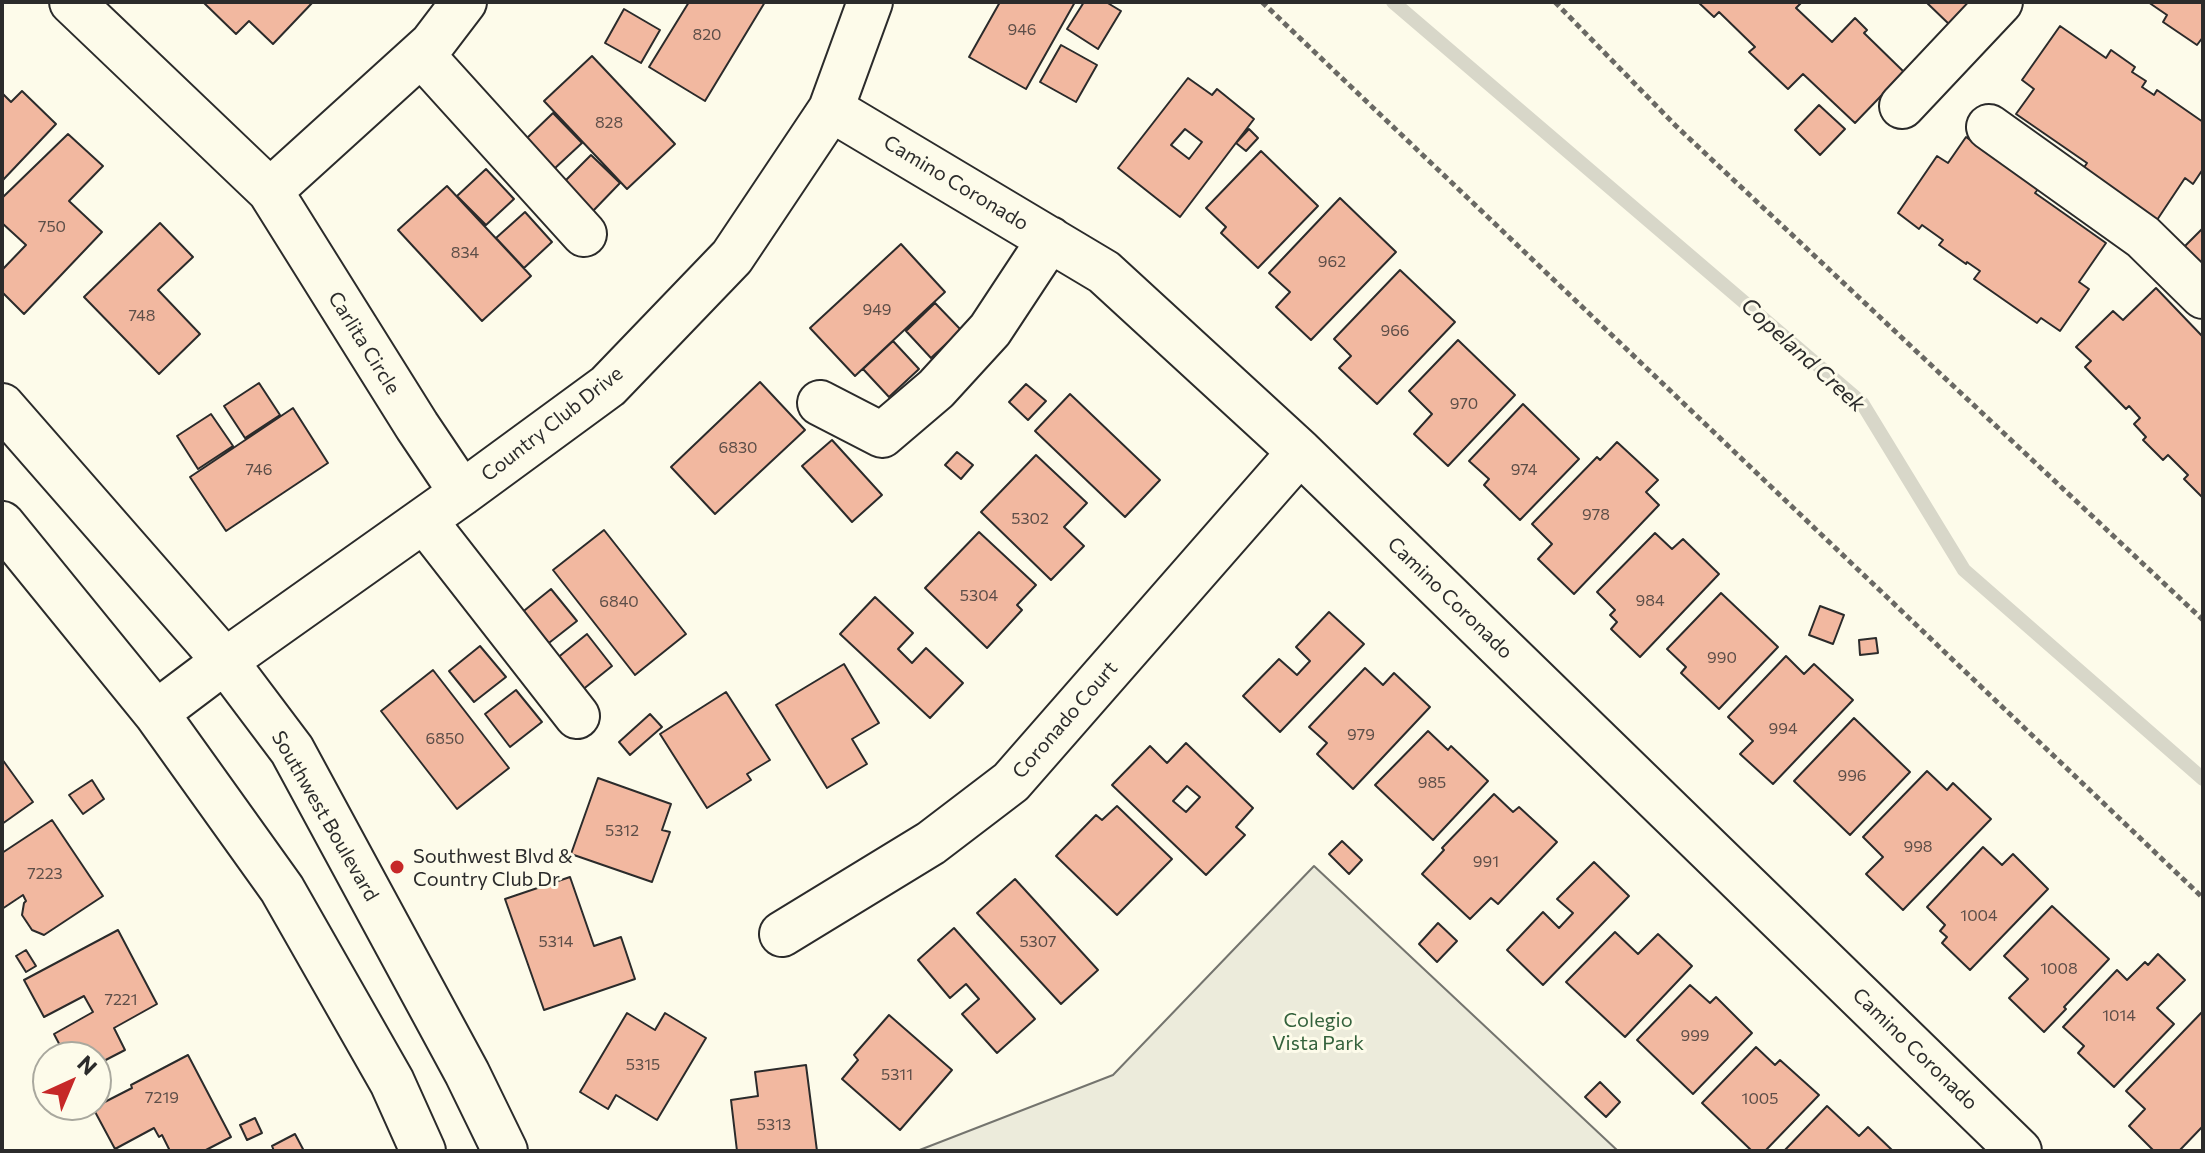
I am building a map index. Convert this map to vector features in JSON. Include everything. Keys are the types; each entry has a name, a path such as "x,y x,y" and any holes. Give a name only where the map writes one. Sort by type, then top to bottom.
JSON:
{"street":[{"name":"Carlita Circle","path":"72,2 270,191 462,493"},
{"path":"270,191 432,44 464,2"},
{"name":"Country Club Drive","path":"156,713 608,386 732,257 831,109 870,2"},
{"path":"1902,106 2000,2"},
{"path":"421,54 584,234"},
{"name":"Camino Coronado","path":"831,109 1104,272 1300,452 2019,1151"},
{"path":"1989,127 2143,237 2203,296"},
{"path":"820,403 882,435 936,389 990,330 1050,239"},
{"name":"Southwest Boulevard","path":"2,406 225,661 292,750 467,1073 505,1151"},
{"name":"Coronado Court","path":"782,934 931,843 1011,782 1300,452"},
{"path":"424,520 577,716"},
{"path":"2,524 156,713 282,889 392,1082 423,1151"}],"path":[{"path":"1262,2 2203,898"},
{"path":"1555,2 1676,126 2203,620"}],"green space":[{"name":"Colegio Vista Park","path":"1314,866 1618,1151 917,1151 1113,1075"}],"building":[{"path":"203,2 313,2 273,44 249,21 236,34"},
{"path":"689,2 765,2 705,101 649,67"},
{"path":"1000,2 1075,2 1026,89 969,57"},
{"path":"1084,2 1106,2 1121,11 1098,49 1067,29"},
{"path":"1698,2 1802,2 1796,8 1832,42 1855,18 1867,30 1864,33 1904,72 1855,123 1803,74 1788,89 1749,52 1755,47 1719,12 1714,17"},
{"path":"1926,2 1973,2 1951,26"},
{"path":"2148,2 2203,2 2203,37 2197,45 2163,22 2167,15"},
{"path":"624,9 660,30 641,63 605,43"},
{"path":"2060,26 2106,58 2111,50 2135,67 2132,72 2146,81 2142,87 2154,95 2157,90 2203,122 2203,169 2193,184 2185,178 2157,220 2083,169 2087,163 2016,114 2034,89 2022,80"},
{"path":"1061,45 1097,65 1076,102 1040,82"},
{"path":"592,56 675,144 627,189 544,101"},
{"path":"1188,78 1212,95 1217,89 1254,119 1180,217 1118,168","holes":["1185,129 1202,142 1189,159 1171,145"]},
{"path":"22,91 56,124 2,181 2,93 11,102"},
{"path":"1819,105 1845,129 1820,155 1795,130"},
{"path":"553,113 582,143 554,169 526,139"},
{"path":"1249,129 1258,138 1246,151 1236,143"},
{"path":"68,134 103,166 69,201 102,232 24,314 2,292 2,270 26,245 2,223 2,198"},
{"path":"1966,137 2039,188 2035,193 2106,243 2079,282 2089,289 2060,331 2041,318 2037,323 1974,279 1980,271 1939,245 1943,240 1922,225 1919,229 1898,213 1937,156 1948,163"},
{"path":"1261,151 1318,206 1258,268 1221,233 1226,227 1206,208"},
{"path":"591,155 620,183 593,211 564,182"},
{"path":"486,169 514,199 486,225 457,196"},
{"path":"447,186 531,276 482,321 398,230"},
{"path":"1340,198 1396,252 1311,340 1276,307 1290,292 1269,273"},
{"path":"525,212 552,242 524,268 496,238"},
{"path":"160,223 193,257 158,290 200,334 159,374 84,297"},
{"path":"2203,228 2203,266 2184,247"},
{"path":"901,244 945,292 855,376 810,328"},
{"path":"1400,270 1455,322 1377,404 1339,368 1351,356 1334,339"},
{"path":"2156,288 2203,337 2203,498 2184,479 2188,475 2168,455 2163,460 2143,440 2146,437 2134,424 2140,418 2129,406 2126,409 2085,367 2091,361 2076,347 2113,311 2123,320"},
{"path":"935,303 961,330 931,358 906,331"},
{"path":"1458,340 1515,395 1448,466 1414,434 1432,414 1409,391"},
{"path":"893,341 919,369 889,397 863,369"},
{"path":"760,382 805,430 715,514 671,467"},
{"path":"259,383 280,415 245,438 224,406"},
{"path":"1026,384 1046,401 1028,420 1009,402"},
{"path":"1070,394 1160,480 1125,517 1035,431"},
{"path":"1523,404 1579,459 1520,520 1484,485 1489,479 1469,461"},
{"path":"293,408 328,463 226,531 190,477"},
{"path":"211,414 233,446 198,469 177,436"},
{"path":"832,440 882,495 852,522 802,466"},
{"path":"1617,442 1658,480 1646,492 1659,505 1574,594 1538,559 1552,544 1532,524 1597,457 1600,460"},
{"path":"957,452 973,465 961,479 945,465"},
{"path":"1036,455 1087,503 1064,527 1084,546 1051,580 981,512"},
{"path":"604,530 686,634 635,675 553,570"},
{"path":"979,532 1036,585 1017,605 1022,610 987,648 925,588"},
{"path":"1655,533 1672,549 1683,539 1719,574 1640,657 1611,629 1617,622 1610,615 1615,610 1597,592"},
{"path":"551,589 577,621 545,646 520,614"},
{"path":"1721,593 1778,647 1719,709 1681,673 1686,667 1667,649"},
{"path":"875,597 913,633 898,649 912,663 926,648 963,683 930,718 840,634"},
{"path":"1820,606 1844,615 1833,644 1809,635"},
{"path":"1329,612 1364,644 1280,732 1243,696 1279,659 1297,675 1310,661 1296,647"},
{"path":"587,634 612,666 581,691 556,659"},
{"path":"1876,638 1878,653 1860,655 1859,640"},
{"path":"480,646 506,677 474,702 449,671"},
{"path":"1786,656 1804,674 1814,664 1853,700 1773,784 1740,754 1753,741 1728,717"},
{"path":"844,664 879,723 852,739 867,764 827,788 776,705"},
{"path":"1365,668 1383,685 1394,673 1430,707 1353,789 1317,754 1327,743 1309,727"},
{"path":"433,670 509,768 457,809 381,711"},
{"path":"516,690 542,722 510,747 485,714"},
{"path":"726,692 770,760 747,774 751,780 707,808 660,734"},
{"path":"650,714 662,727 630,755 619,742"},
{"path":"1854,718 1910,772 1850,835 1794,781"},
{"path":"1428,731 1448,750 1451,746 1488,781 1433,840 1375,785"},
{"path":"1186,743 1253,808 1236,827 1245,835 1206,875 1112,785 1150,746 1167,763","holes":["1187,786 1200,797 1186,812 1173,801"]},
{"path":"2,759 33,802 2,824"},
{"path":"1927,771 1947,790 1953,783 1991,819 1903,910 1866,874 1883,857 1863,837"},
{"path":"598,778 671,804 662,830 670,832 652,882 571,854"},
{"path":"92,780 104,799 83,814 69,795"},
{"path":"1494,794 1513,812 1519,807 1557,842 1498,904 1491,898 1470,919 1422,874 1444,850 1442,848"},
{"path":"1117,806 1172,859 1117,915 1056,856 1096,815 1102,820"},
{"path":"52,820 103,896 44,935 32,930 22,915 26,901 23,895 2,909 2,853"},
{"path":"1342,841 1362,860 1349,874 1329,854"},
{"path":"1983,847 2002,865 2013,854 2048,889 1970,970 1942,943 1947,937 1940,931 1945,925 1927,907"},
{"path":"1594,862 1629,896 1543,985 1507,950 1543,912 1559,928 1573,913 1557,899"},
{"path":"570,877 594,946 621,937 635,979 544,1010 505,899"},
{"path":"1015,879 1098,970 1061,1004 977,913"},
{"path":"2052,906 2109,959 2044,1032 2009,998 2028,979 2004,956"},
{"path":"1438,923 1457,941 1437,962 1419,944"},
{"path":"954,928 1035,1019 997,1053 962,1014 979,999 966,984 950,998 918,960"},
{"path":"118,930 157,1004 114,1028 125,1050 112,1057 112,1041 58,1041 54,1034 93,1012 84,996 44,1017 24,980"},
{"path":"1615,932 1638,954 1658,934 1692,966 1625,1037 1566,982"},
{"path":"26,950 36,966 26,972 16,956"},
{"path":"2158,954 2185,980 2157,1008 2174,1024 2114,1087 2078,1053 2084,1046 2063,1027 2117,970 2127,980"},
{"path":"1690,985 1710,1003 1716,997 1752,1033 1693,1094 1637,1040"},
{"path":"2203,1011 2203,1126 2179,1151 2154,1151 2129,1126 2145,1109 2126,1091"},
{"path":"627,1013 655,1030 665,1013 706,1038 657,1120 616,1095 608,1109 580,1092"},
{"path":"889,1015 952,1070 900,1130 842,1079 858,1060 854,1055"},
{"path":"1756,1047 1775,1065 1780,1060 1819,1095 1765,1151 1752,1151 1702,1103"},
{"path":"188,1055 231,1137 204,1151 170,1151 162,1135 159,1137 154,1128 115,1149 100,1121 112,1121 112,1098 132,1088 131,1085"},
{"path":"806,1065 817,1151 737,1151 731,1100 758,1096 755,1072"},
{"path":"1600,1082 1620,1102 1606,1117 1585,1097"},
{"path":"1827,1106 1859,1136 1868,1127 1893,1151 1784,1151"},
{"path":"255,1118 262,1133 247,1140 240,1125"},
{"path":"295,1134 304,1151 274,1151 272,1146"}],"waterway":[{"name":"Copeland Creek","path":"1393,2 1862,403 1964,570 2203,779"}],"place":[{"name":"Southwest Blvd & Country Club Dr","path":"397,867"}]}
